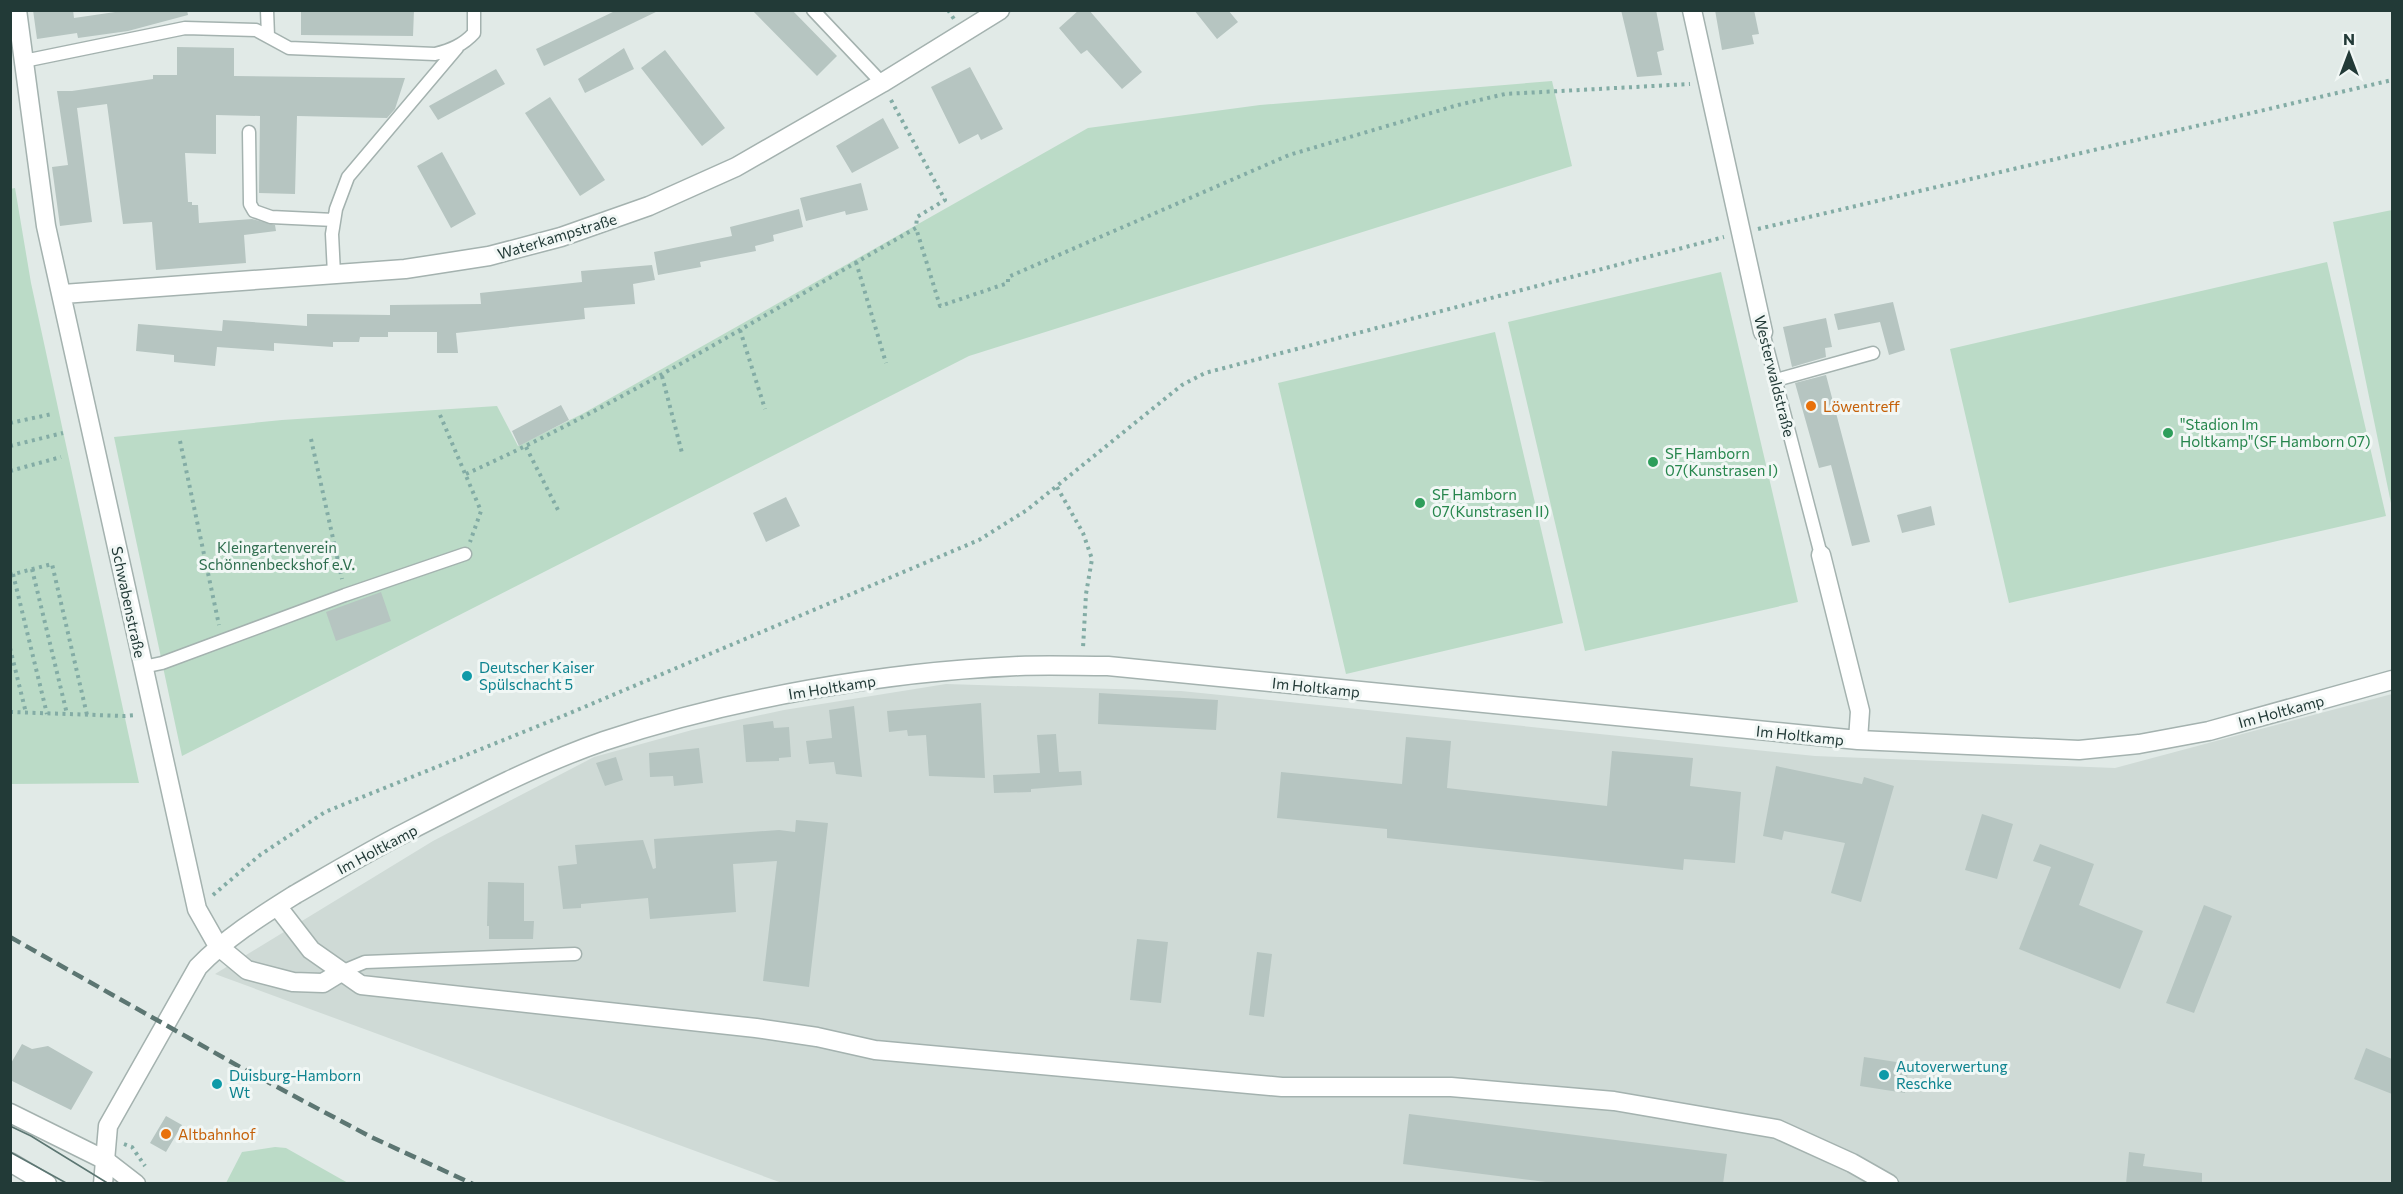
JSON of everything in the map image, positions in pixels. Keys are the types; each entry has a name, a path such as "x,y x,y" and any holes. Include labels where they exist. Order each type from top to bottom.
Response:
{"street":[{"name":"Schwabenstraße","path":"17,10 46,226 63,294 142,667 197,909 218,946"},
{"name":"Waterkampstraße","path":"63,294 405,269 489,256 583,229 649,206 736,167 882,83 1000,10"},
{"name":"Westerwaldstraße","path":"1692,10 1763,332"},
{"name":"Westerwaldstraße","path":"1821,555 1860,711 1858,740"},
{"name":"Im Holtkamp","path":"218,946 277,906 355,859 467,801 602,742 693,714 802,691 892,678 1019,666 1119,668 1858,740 2079,750 2139,744 2209,731 2392,680"},
{"path":"277,906 311,950 361,985 756,1028 817,1037 875,1050 1282,1087 1451,1087 1614,1101 1777,1129 1852,1163 1889,1184"},
{"path":"103,1184 108,1126 198,967 218,946 247,970 293,982 323,983 341,972"},
{"path":"10,1113 105,1160 136,1184"},
{"path":"10,1162 47,1184"}],"lane":[{"path":"267,10 268,36"},
{"path":"333,274 334,220 341,191 348,177 458,47 474,33 474,10"},
{"path":"813,10 882,83"},
{"path":"24,61 185,28 256,30 289,48 435,54 458,47"},
{"path":"249,132 250,204 254,211 271,217 334,220"},
{"name":"Westerwaldstraße","path":"1763,332 1821,555"},
{"path":"1776,380 1873,352"},
{"path":"142,667 162,663 345,595 465,554"},
{"path":"341,972 365,963 575,954"}],"path":[{"path":"197,909 260,855 326,812 563,716 979,540 1027,510 1182,385 1205,373 1740,233 2392,80"},
{"path":"882,83 945,200 917,217 916,228 940,306 1008,283 1008,277 1288,155 1458,105 1505,94 1707,83"},
{"path":"466,474 526,447 662,376 916,228"},
{"path":"856,262 886,363"},
{"path":"740,330 765,410"},
{"path":"662,376 682,453"},
{"path":"10,423 52,414"},
{"path":"440,415 481,511 465,554"},
{"path":"10,446 63,433"},
{"path":"311,439 345,595"},
{"path":"180,441 222,641"},
{"path":"526,447 558,510"},
{"path":"10,471 61,457"},
{"path":"1057,487 1083,533 1092,559 1086,594 1082,666"},
{"path":"47,714 12,574 52,564 87,715"},
{"path":"32,569 67,714"},
{"path":"10,648 26,713"},
{"path":"10,712 125,716 153,713"}],"shaded area":[{"path":"946,684 1181,691 1815,756 2115,768 2392,694 2392,1183 782,1183 215,974 433,841 594,757 692,730 784,710"}],"green space":[{"name":"Kleingartenverein Schönnenbeckshof e.V.","path":"1552,81 1572,166 969,356 182,756 114,437 282,420 497,406 518,446 584,413 1088,128 1260,105"},
{"path":"15,188 31,283 139,783 11,784 10,189"},
{"path":"2392,210 2392,508 2333,222"},
{"name":"\"Stadion Im Holtkamp\"(SF Hamborn 07)","path":"2327,262 2386,516 2009,603 1950,349"},
{"name":"SF Hamborn 07(Kunstrasen I)","path":"1721,272 1798,602 1585,651 1508,322"},
{"name":"SF Hamborn 07(Kunstrasen II)","path":"1495,332 1563,623 1346,674 1278,383"},
{"path":"275,1147 286,1148 348,1183 226,1183 242,1152"}],"building":[{"path":"33,10 73,10 74,18 129,10 187,10 188,15 128,31 78,38 77,33 37,39"},
{"path":"301,10 414,10 413,36 301,35"},
{"path":"617,10 660,10 544,66 536,49"},
{"path":"752,10 792,10 837,56 817,76"},
{"path":"1079,10 1089,10 1142,72 1122,89 1087,50 1081,54 1059,28"},
{"path":"1194,10 1228,10 1238,22 1217,39"},
{"path":"1621,10 1656,10 1664,50 1657,52 1662,75 1637,77"},
{"path":"1715,10 1754,10 1759,34 1752,35 1754,44 1722,50"},
{"path":"177,47 234,48 234,76 405,78 395,109 387,118 297,116 295,194 259,193 260,116 216,115 216,154 185,153 188,202 198,205 199,223 252,219 275,225 276,231 244,235 246,263 156,270 152,222 123,224 107,104 77,108 92,222 60,226 52,167 68,165 57,91 72,91 153,79 153,75 177,75"},
{"path":"624,48 634,69 585,93 578,79"},
{"path":"665,50 725,128 702,146 641,68"},
{"path":"970,67 1003,129 981,140 978,134 959,144 931,87"},
{"path":"496,69 505,84 438,120 429,106"},
{"path":"550,97 605,180 580,196 525,113"},
{"path":"883,118 899,148 852,173 836,146"},
{"path":"442,152 476,214 451,228 417,166"},
{"path":"861,183 868,210 846,215 845,211 806,221 800,198"},
{"path":"799,209 803,227 773,235 774,241 755,246 756,251 700,262 701,267 658,275 654,252 732,236 730,227"},
{"path":"652,265 655,280 633,284 635,304 584,308 585,319 456,333 458,353 437,353 437,332 388,332 388,337 360,337 359,342 333,342 333,347 274,343 274,351 217,347 215,366 174,362 174,355 136,351 138,324 222,331 223,320 307,326 307,314 390,315 390,305 481,304 480,293 582,282 581,271"},
{"path":"1893,302 1905,350 1889,355 1880,322 1838,330 1834,314"},
{"path":"1826,318 1832,347 1825,348 1826,357 1792,367 1783,327"},
{"path":"1826,375 1870,542 1852,546 1831,465 1819,468 1795,383"},
{"path":"561,405 569,420 519,446 512,431"},
{"path":"786,497 800,526 766,542 753,513"},
{"path":"1931,506 1935,525 1902,533 1897,515"},
{"path":"381,592 391,621 336,641 326,612"},
{"path":"1099,693 1218,700 1216,730 1098,724"},
{"path":"981,703 985,778 929,776 926,735 908,736 907,730 889,732 887,711"},
{"path":"854,706 862,777 836,774 834,762 809,764 806,741 832,738 829,710"},
{"path":"773,721 774,728 789,727 791,757 779,758 779,761 746,762 743,725"},
{"path":"1056,734 1059,772 1081,771 1082,785 1031,789 1031,792 994,793 993,775 1040,773 1037,735"},
{"path":"1406,737 1451,741 1447,788 1607,806 1612,751 1693,758 1690,786 1741,792 1735,863 1684,859 1683,870 1387,838 1387,829 1277,818 1281,772 1402,784"},
{"path":"699,748 703,783 674,786 673,776 650,777 649,753"},
{"path":"616,757 623,780 605,786 596,763"},
{"path":"1776,766 1862,784 1864,777 1894,786 1861,902 1831,893 1845,843 1784,831 1782,840 1763,836"},
{"path":"1982,814 2013,824 1997,879 1965,870"},
{"path":"796,820 828,823 809,987 763,981 777,861 733,864 736,912 650,919 648,898 581,904 581,908 563,909 558,866 577,864 575,845 643,840 653,869 656,868 654,839 779,830 795,832"},
{"path":"2040,844 2094,864 2079,905 2143,931 2120,989 2019,949 2051,867 2033,861"},
{"path":"488,882 524,883 524,921 534,921 533,939 489,939"},
{"path":"2204,905 2232,916 2194,1013 2166,1003"},
{"path":"1137,939 1168,942 1161,1003 1130,1000"},
{"path":"1257,952 1272,954 1264,1017 1249,1015"},
{"path":"22,1044 32,1049 48,1046 93,1072 71,1110 10,1080 10,1065"},
{"path":"2366,1048 2392,1059 2392,1094 2354,1079"},
{"name":"Autoverwertung Reschke","path":"1864,1057 1909,1064 1905,1093 1860,1086"},
{"path":"1409,1114 1727,1154 1723,1184 1562,1184 1403,1164"},
{"name":"Altbahnhof","path":"166,1116 182,1125 166,1152 150,1143"},
{"path":"2129,1152 2145,1154 2143,1166 2202,1173 2202,1184 2126,1184"}],"tram line":[{"path":"10,1126 31,1136 109,1184"},
{"path":"10,1152 68,1184"}],"railway":[{"path":"10,937 249,1072 371,1137 473,1184"}],"place":[{"name":"Löwentreff","path":"1811,406"},
{"name":"\"Stadion Im Holtkamp\"(SF Hamborn 07)","path":"2168,433"},
{"name":"SF Hamborn 07(Kunstrasen I)","path":"1653,462"},
{"name":"SF Hamborn 07(Kunstrasen II)","path":"1420,503"},
{"name":"Deutscher Kaiser Spülschacht 5","path":"467,676"},
{"name":"Autoverwertung Reschke","path":"1884,1075"},
{"name":"Duisburg-Hamborn Wt","path":"217,1084"},
{"name":"Altbahnhof","path":"166,1134"}]}
